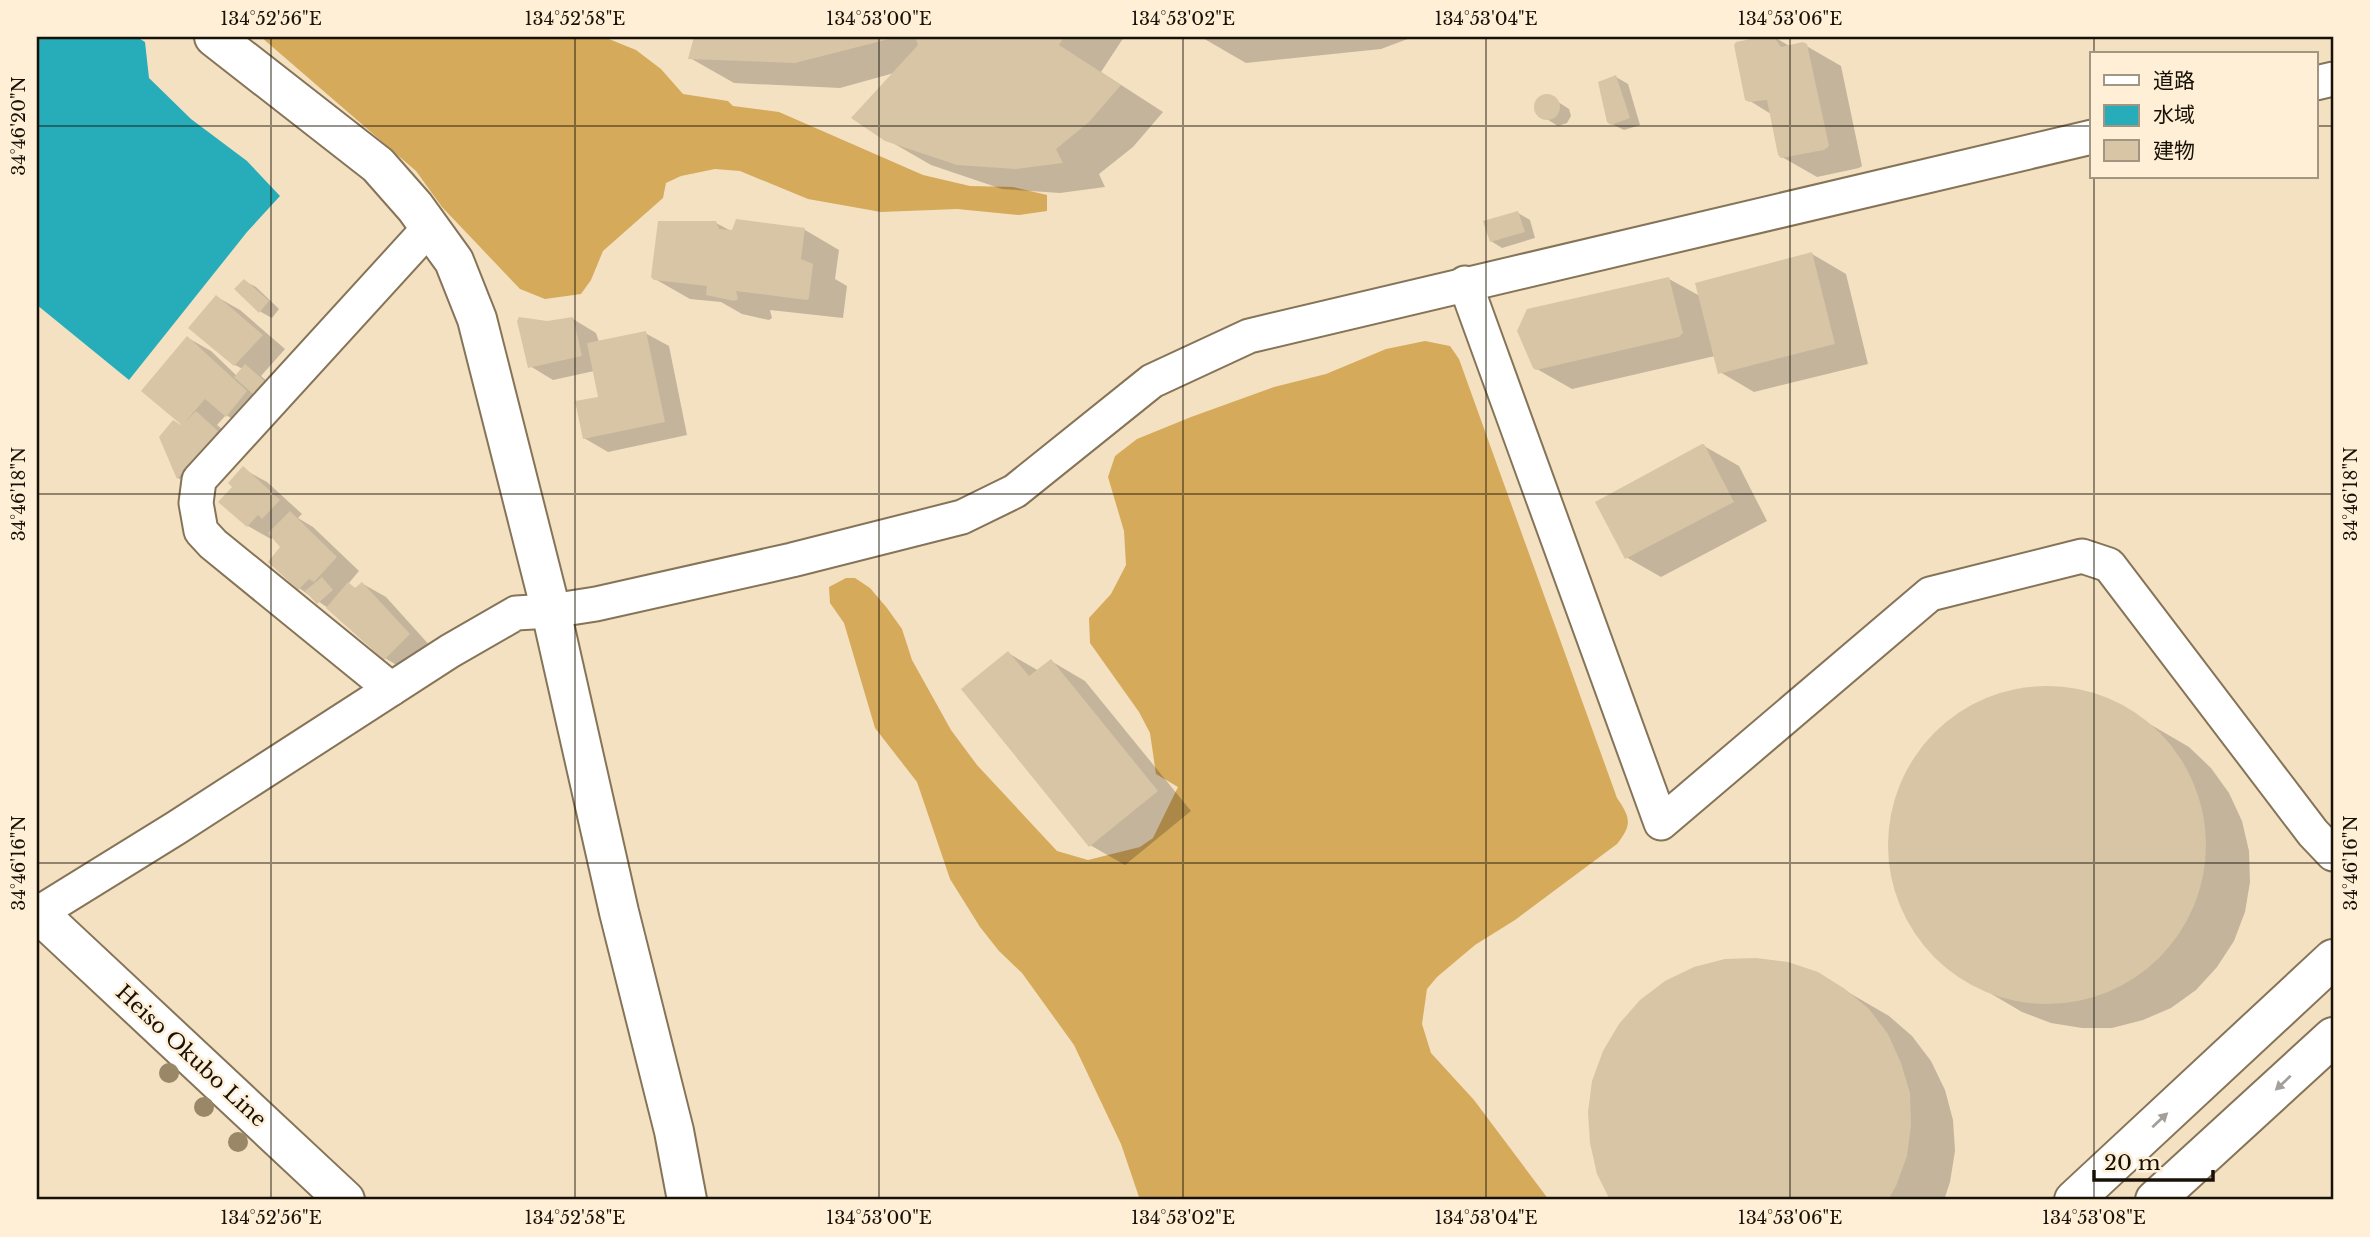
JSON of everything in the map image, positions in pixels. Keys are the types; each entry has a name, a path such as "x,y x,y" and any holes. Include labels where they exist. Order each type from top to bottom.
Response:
{"main road":[{"path":"214,37 378,165 415,206 454,261 477,318 551,611 619,912 674,1131 687,1200"},
{"name":"Heiso Okubo Line","path":"37,913 345,1200"},
{"path":"2074,1200 2333,959"},
{"path":"2155,1200 2333,1037"}],"street":[{"path":"37,913 516,613 596,604 792,560 962,517 1015,491 1152,381 1249,336 2090,137"},
{"path":"391,689 213,544 201,531 196,503 199,480 430,227"},
{"path":"1465,284 1661,823 1930,594 2082,556 2109,565 2326,835"}],"shaded area":[{"path":"261,37 604,37 636,50 661,69 683,94 728,101 733,106 779,112 923,175 970,186 1013,187 1047,195 1047,211 1019,215 957,209 881,212 808,199 740,171 715,169 681,176 666,183 663,198 603,251 591,280 581,294 545,299 520,289 442,207 416,171"},
{"path":"1425,341 1450,346 1459,359 1617,798 1628,821 1617,844 1515,920 1475,945 1427,989 1422,1024 1431,1053 1474,1100 1549,1200 1140,1200 1121,1144 1074,1045 1022,973 999,951 980,927 950,879 917,782 875,728 844,623 830,603 829,587 846,578 855,578 870,588 902,629 912,660 951,730 977,765 1057,851 1088,860 1140,847 1153,838 1178,787 1156,774 1150,733 1139,712 1090,643 1089,618 1111,594 1126,565 1124,531 1108,477 1115,456 1137,439 1191,417 1274,387 1326,374 1386,349"}],"water":[{"path":"37,37 137,37 145,42 149,78 191,119 247,161 280,196 247,232 129,380 37,305"}],"building":[{"path":"694,37 893,38 795,63 688,59"},
{"path":"915,37 1064,37 1059,45 1121,85 1089,122 1056,149 1063,163 1015,169 957,165 885,141 851,118 918,45"},
{"path":"1774,37 1781,47 1803,42 1807,44 1829,146 1824,150 1781,158 1778,155 1767,100 1745,100 1734,45 1736,42"},
{"path":"1616,75 1630,118 1611,125 1607,122 1598,82"},
{"path":"1547,94 1556,98 1560,107 1556,116 1547,120 1538,116 1534,107 1538,98"},
{"path":"1518,211 1525,232 1490,242 1483,221"},
{"path":"736,219 805,228 801,259 813,264 807,300 736,291 738,299 734,301 706,295 707,286 654,280 651,277 658,221 716,221 719,229 732,230"},
{"path":"1812,252 1835,344 1718,374 1695,283"},
{"path":"1669,277 1683,333 1679,337 1536,370 1533,368 1517,331 1527,309"},
{"path":"244,279 269,301 259,313 234,289"},
{"path":"216,295 263,335 234,366 188,328"},
{"path":"519,317 547,321 573,317 582,356 528,368 517,321"},
{"path":"646,331 665,422 583,439 575,401 598,397 587,343"},
{"path":"187,336 247,391 226,417 205,399 185,422 196,411 218,431 177,479 159,437 173,420 184,427 141,391"},
{"path":"245,364 266,382 254,395 234,377"},
{"path":"1702,444 1734,502 1625,559 1595,502"},
{"path":"243,466 280,500 262,519 258,515 247,527 218,502 232,487 228,483"},
{"path":"290,511 337,557 314,582 309,579 298,590 268,562 280,547 268,533"},
{"path":"322,577 333,590 317,604 305,591"},
{"path":"348,582 355,588 362,582 410,634 384,660 326,608"},
{"path":"1008,651 1029,676 1051,659 1158,791 1089,847 961,689"},
{"path":"2047,686 2078,689 2108,698 2148,722 2170,744 2194,784 2203,814 2206,845 2203,876 2194,906 2170,946 2148,968 2108,992 2078,1001 2047,1004 2016,1001 1986,992 1946,968 1924,946 1900,906 1891,876 1888,845 1891,814 1900,784 1924,744 1946,722 1986,698 2016,689"},
{"path":"1756,958 1788,962 1818,972 1869,1009 1888,1034 1910,1093 1911,1125 1907,1156 1888,1200 1610,1200 1597,1174 1590,1143 1588,1112 1592,1081 1603,1051 1619,1024 1640,1000 1665,981 1694,967 1725,959"}]}
